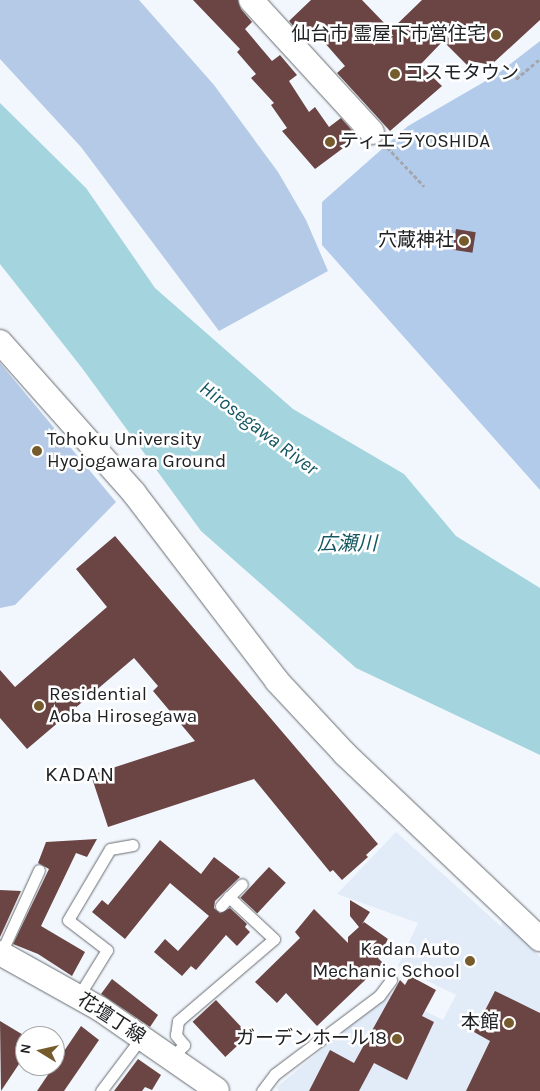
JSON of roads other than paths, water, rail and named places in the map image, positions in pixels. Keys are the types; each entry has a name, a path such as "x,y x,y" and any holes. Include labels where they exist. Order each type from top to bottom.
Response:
{"street":[{"path":"251,0 372,132"},
{"path":"0,342 134,494 277,681 344,754 540,939"},
{"name":"花壇丁線","path":"0,953 78,997 142,1038 218,1091"}],"lane":[{"path":"78,997 107,950 68,920 110,849 133,845"},
{"path":"0,953 39,870"},
{"path":"221,906 242,884"},
{"path":"170,1059 184,1045 176,1035 178,1021 274,939 230,897"},
{"path":"262,1091 275,1074 379,996 391,980"},
{"path":"101,1091 142,1038"}],"water":[{"name":"広瀬川","path":"0,103 86,188 155,288 293,409 404,474 456,536 540,588 540,755 356,668 201,531 82,368 0,264"}],"place":[{"name":"仙台市 霊屋下市営住宅","path":"496,35"},
{"name":"コスモタウン","path":"395,74"},
{"name":"ティエラYOSHIDA","path":"330,142"},
{"name":"穴蔵神社","path":"464,241"},
{"name":"Tohoku University Hyojogawara Ground","path":"37,451"},
{"name":"Residential Aoba Hirosegawa","path":"39,706"},
{"name":"Kadan Auto Mechanic School","path":"470,961"},
{"name":"本館","path":"509,1023"},
{"name":"ガーデンホール18","path":"397,1039"}],"district":[{"name":"KADAN","path":"80,774"}],"water label":[{"name":"Hirosegawa River","path":"259,428"}]}
